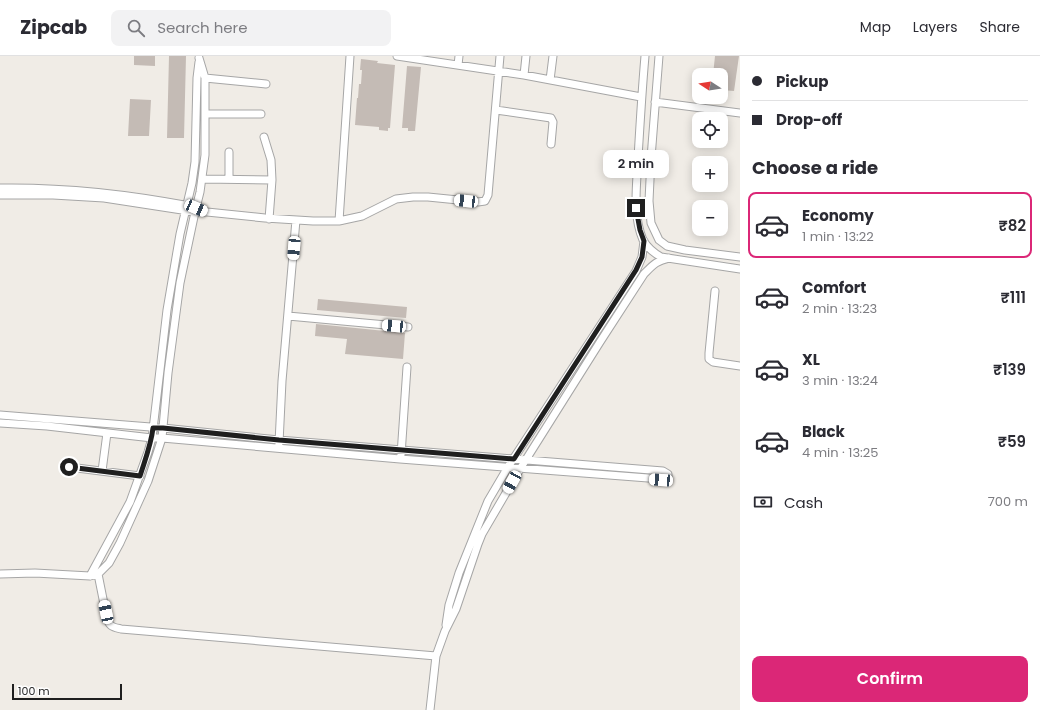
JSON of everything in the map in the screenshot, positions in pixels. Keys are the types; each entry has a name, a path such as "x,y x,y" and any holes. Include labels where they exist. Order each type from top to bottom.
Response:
{"street":[{"path":"339,221 350,56"},
{"path":"397,56 524,75 641,97"},
{"path":"458,65 459,56"},
{"path":"0,188 91,191 141,198 207,212 313,222 339,221 362,216 396,199 428,197 478,202 485,201 488,195 500,56"},
{"path":"524,75 526,56"},
{"path":"550,80 553,56"},
{"path":"645,56 641,97 636,208 640,230 644,241 653,252 661,257 740,269"},
{"path":"659,56 651,158 649,201 651,223 659,240 667,246 685,250 740,257"},
{"path":"0,574 35,573 90,576 98,574 109,563 148,481 162,438 168,373 180,283 203,179 205,155 205,78 199,57"},
{"path":"90,576 130,502 152,438 166,310 195,162 199,57"},
{"path":"205,78 266,84"},
{"path":"655,102 740,113"},
{"path":"496,110 551,118 553,122 551,144"},
{"path":"204,114 261,114"},
{"path":"264,137 271,160 272,180 269,219"},
{"path":"229,152 229,180"},
{"path":"203,179 272,180"},
{"path":"0,194 104,198 186,208"},
{"path":"279,448 282,381 296,220"},
{"path":"445,631 449,605 459,573 488,501 508,467 636,270 642,257 644,241"},
{"path":"430,710 436,656 445,631 456,609 478,544 525,460 644,274 660,260 669,258"},
{"path":"715,291 709,359 713,362 740,366"},
{"path":"288,316 408,327"},
{"path":"400,459 407,367"},
{"path":"0,415 163,428 279,440 663,471 668,474 668,477 667,479 661,480 520,469 152,438 47,426 0,423"},
{"path":"102,471 108,433"},
{"path":"69,467 140,476"},
{"path":"98,574 109,624 122,629 436,656"}],"building":[{"path":"134,56 155,56 155,66 134,65"},
{"path":"169,56 186,56 184,138 167,138"},
{"path":"715,56 739,56 734,91 728,91 728,68 714,68"},
{"path":"361,59 395,65 390,128 388,128 388,131 379,130 379,127 355,125 359,84 361,84"},
{"path":"407,66 421,67 415,131 408,131 408,128 402,128"},
{"path":"130,99 151,100 149,136 128,136"},
{"path":"318,299 407,307 406,318 317,310"},
{"path":"316,324 405,333 403,359 345,354 347,339 315,336"}],"route":[{"path":"69,467 140,476 152,438 153,428 514,459 636,270 642,257 644,241 640,230 636,208"}]}
